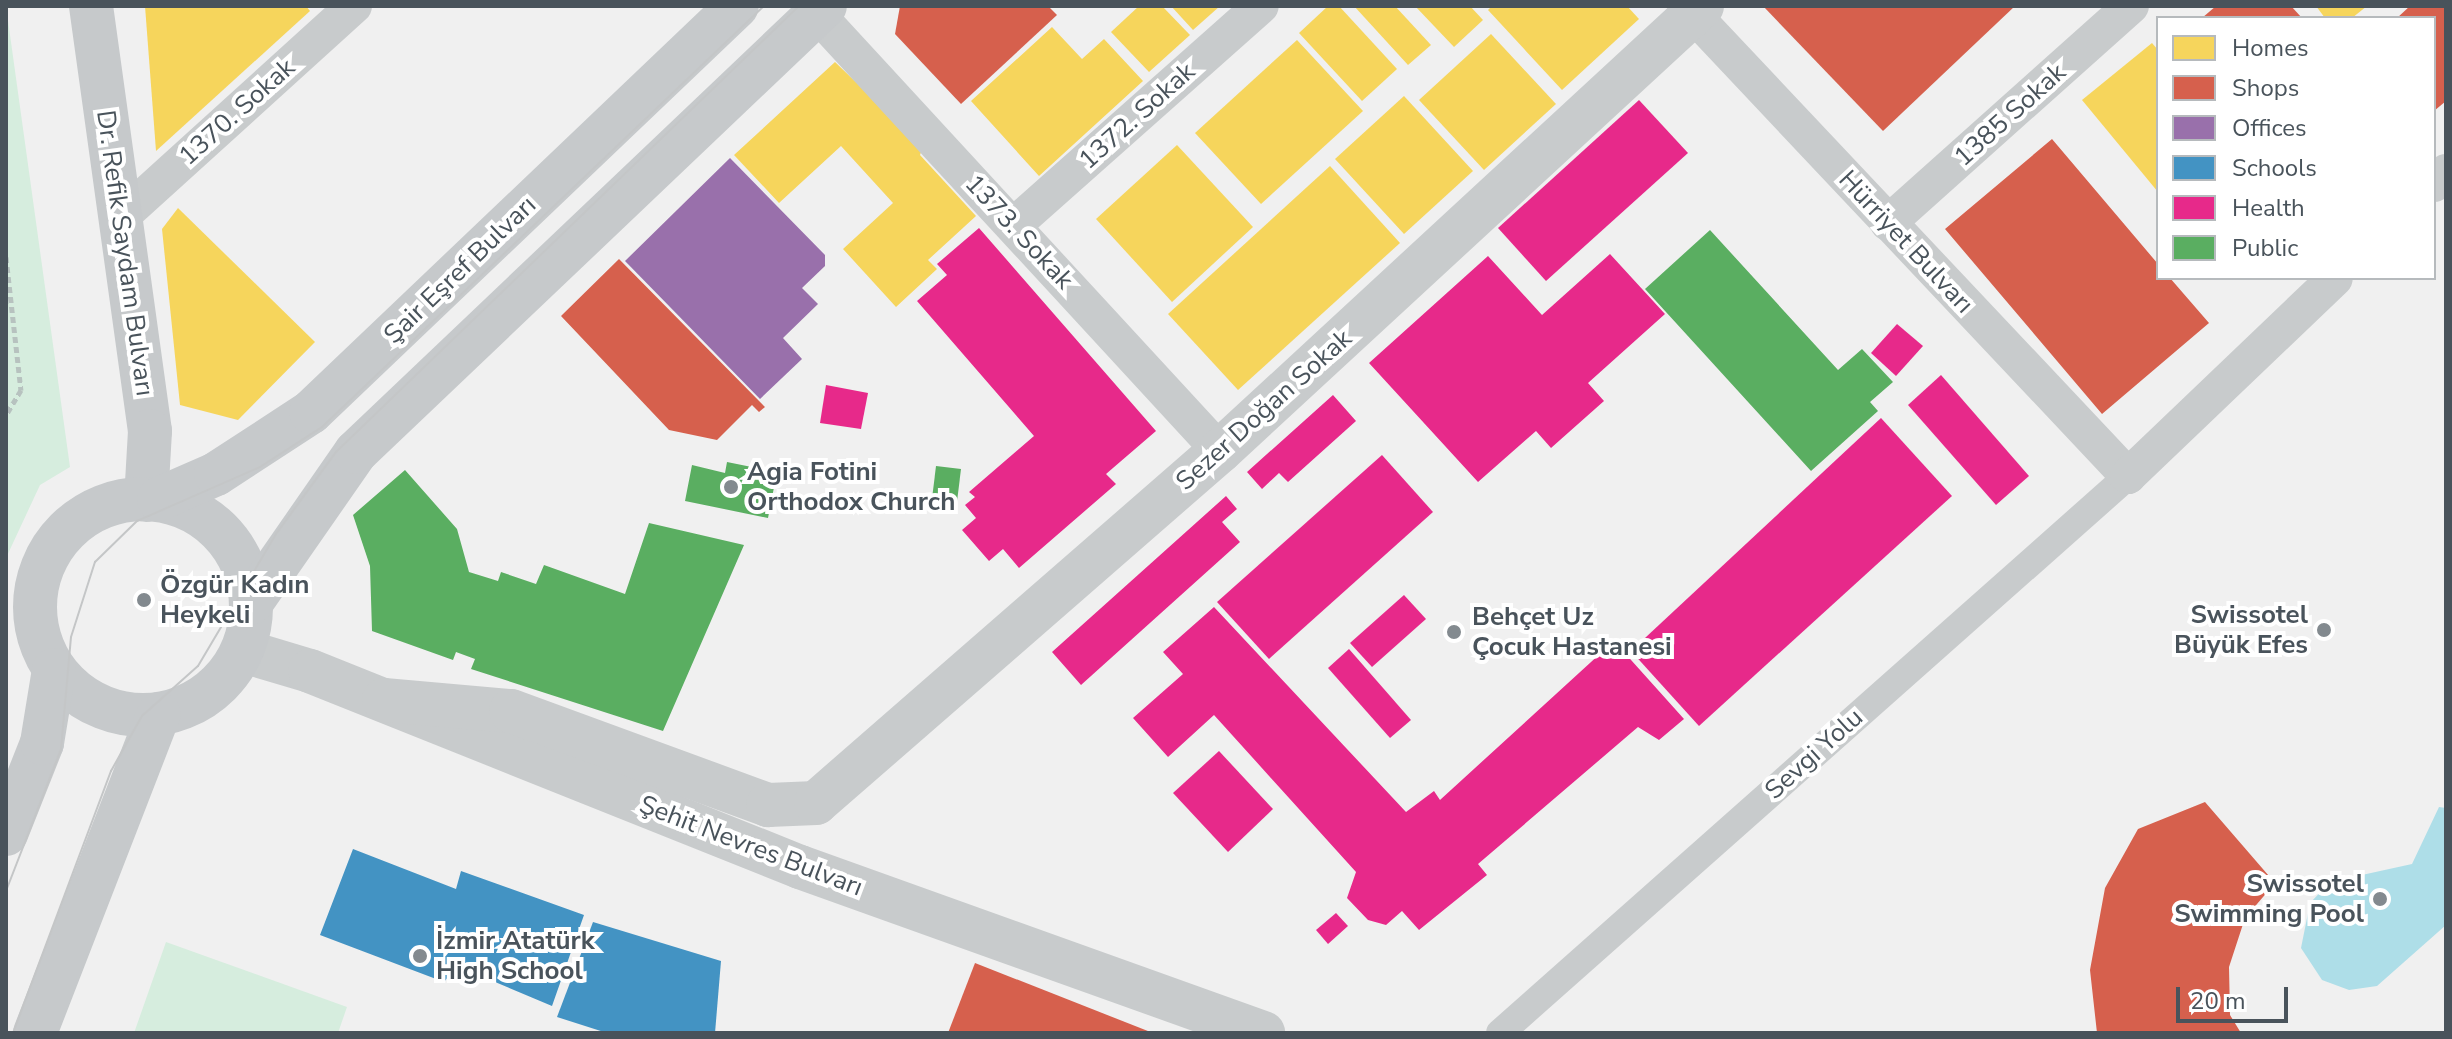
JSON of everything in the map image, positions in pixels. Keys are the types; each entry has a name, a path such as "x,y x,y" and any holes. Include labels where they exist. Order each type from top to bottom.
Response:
{"main road":[{"name":"Dr. Refik Saydam Bulvarı","path":"91,6 150,431 153,500"},
{"name":"Şair Eşref Bulvarı","path":"153,500 216,474 311,412 737,6"},
{"path":"251,603 356,452 821,10"},
{"path":"6,834 42,743 54,670 34,610 49,550 96,508 153,500 215,526 236,550 251,603 243,651 209,693 159,714 91,702 54,670"},
{"path":"35,1033 159,714"}],"street":[{"name":"1370. Sokak","path":"120,218 354,6"},
{"name":"1372. Sokak","path":"1014,225 1261,6"},
{"name":"1385 Sokak","path":"1888,223 2131,6"},
{"name":"Hürriyet Bulvarı","path":"1693,9 1888,223 2128,476"},
{"name":"Sezer Doğan Sokak","path":"384,700 511,711 768,805 816,803 1220,451 1693,9"},
{"name":"1373. Sokak","path":"821,10 1220,451"},
{"path":"2128,476 2333,280"},
{"name":"Sevgi Yolu","path":"1500,1033 2128,476"},
{"name":"Şehit Nevres Bulvarı","path":"243,651 384,700 800,867 1263,1033"}],"path":[{"path":"6,257 21,390 6,415"}],"green space":[{"path":"6,6 70,467 40,485 6,558"},
{"path":"166,942 347,1007 338,1033 134,1033"}],"water":[{"name":"Swissotel Swimming Pool","path":"2439,807 2446,808 2446,925 2377,986 2349,990 2322,980 2301,948 2310,903 2330,882 2412,864"}],"building: Homes":[{"path":"145,6 306,6 310,11 156,151"},
{"path":"1139,6 1162,6 1190,35 1149,72 1111,32"},
{"path":"1171,6 1220,6 1193,30"},
{"path":"1328,6 1339,6 1397,69 1362,101 1299,33"},
{"path":"1354,6 1395,6 1431,45 1408,65"},
{"path":"1415,6 1470,6 1483,20 1454,47"},
{"path":"1492,6 1627,6 1639,19 1562,90 1488,10"},
{"path":"2316,6 2367,6 2354,16 2324,16"},
{"path":"1052,27 1082,59 1104,39 1143,81 1039,176 971,101"},
{"path":"1491,34 1556,104 1484,170 1419,100"},
{"path":"1297,40 1363,111 1261,204 1195,133"},
{"path":"2152,43 2156,48 2156,190 2082,100"},
{"path":"835,62 923,147 920,155 976,216 928,260 937,269 896,307 843,249 893,203 841,146 779,203 734,155"},
{"path":"1404,96 1473,171 1404,234 1335,159"},
{"path":"1177,145 1253,227 1172,302 1096,219"},
{"path":"1330,166 1400,243 1238,390 1168,314"},
{"path":"178,208 315,342 238,420 180,405 162,229"}],"building: Shops":[{"path":"900,6 1048,6 1057,15 961,104 895,34"},
{"path":"1763,6 2015,6 1883,131"},
{"path":"2216,6 2291,6 2300,16 2204,16"},
{"path":"2410,6 2446,6 2446,101 2436,109 2436,16 2399,16"},
{"path":"2052,139 2156,262 2156,280 2172,280 2209,323 2102,414 1945,229"},
{"path":"619,259 765,407 759,412 752,405 717,440 669,430 561,316"},
{"path":"2205,802 2275,883 2245,918 2229,967 2230,1015 2241,1033 2097,1033 2090,970 2105,888 2138,829"},
{"path":"975,963 1153,1033 948,1033"}],"building: Offices":[{"path":"730,158 825,255 825,266 802,288 818,304 783,338 802,359 760,399 625,261"}],"building: Schools":[{"path":"353,849 456,889 461,871 584,915 552,1006 457,966 444,982 320,935"},
{"path":"593,922 721,961 715,1033 607,1033 557,1017"}],"building: Health":[{"path":"1639,100 1688,153 1546,281 1498,228"},
{"path":"979,228 1156,431 1106,474 1116,484 1019,568 1003,549 989,561 962,530 976,518 965,505 975,497 969,492 1034,436 917,301 947,275 937,264"},
{"path":"1610,254 1665,314 1588,383 1604,401 1551,448 1536,431 1478,482 1369,363 1488,256 1542,315"},
{"path":"1897,324 1923,346 1896,376 1871,353"},
{"path":"1941,375 2029,476 1996,505 1908,405"},
{"path":"826,385 868,393 861,429 820,423"},
{"path":"1333,395 1356,421 1288,482 1279,473 1262,489 1247,472"},
{"path":"1881,418 1952,496 1699,726 1631,651"},
{"path":"1382,455 1433,512 1269,659 1217,602"},
{"path":"1226,496 1237,509 1222,522 1240,542 1081,685 1052,652"},
{"path":"1404,595 1426,619 1372,667 1350,643"},
{"path":"1214,607 1406,812 1434,791 1440,800 1614,641 1684,719 1659,740 1638,727 1478,864 1487,875 1419,930 1402,911 1386,925 1368,920 1347,898 1356,872 1214,715 1168,757 1133,718 1183,674 1163,652"},
{"path":"1349,649 1411,720 1390,738 1328,668"},
{"path":"1219,751 1273,809 1228,852 1173,793"},
{"path":"1336,913 1348,926 1328,944 1316,930"}],"building: Public":[{"path":"1710,230 1838,370 1862,349 1893,382 1870,402 1878,411 1811,471 1645,289"},
{"name":"Agia Fotini Orthodox Church","path":"727,462 777,472 768,518 685,501 692,465 725,473"},
{"path":"936,466 961,469 956,510 931,507"},
{"path":"405,470 457,529 469,572 498,581 501,572 536,584 544,565 625,594 649,523 744,545 663,731 471,669 475,659 456,652 453,660 372,631 370,566 353,515"}],"tram line":[{"path":"6,891 61,749 71,637 95,562 137,521 260,467 322,427 764,6"},
{"path":"13,1033 111,771 142,716 198,666 276,534 336,452 799,6"}],"place":[{"name":"Agia Fotini Orthodox Church","path":"731,487"},
{"name":"Özgür Kadın Heykeli","path":"144,600"},
{"name":"Swissotel Büyük Efes","path":"2324,630"},
{"name":"Behçet Uz Çocuk Hastanesi","path":"1454,632"},
{"name":"Swissotel Swimming Pool","path":"2380,899"},
{"name":"İzmir Atatürk High School","path":"420,956"}]}
